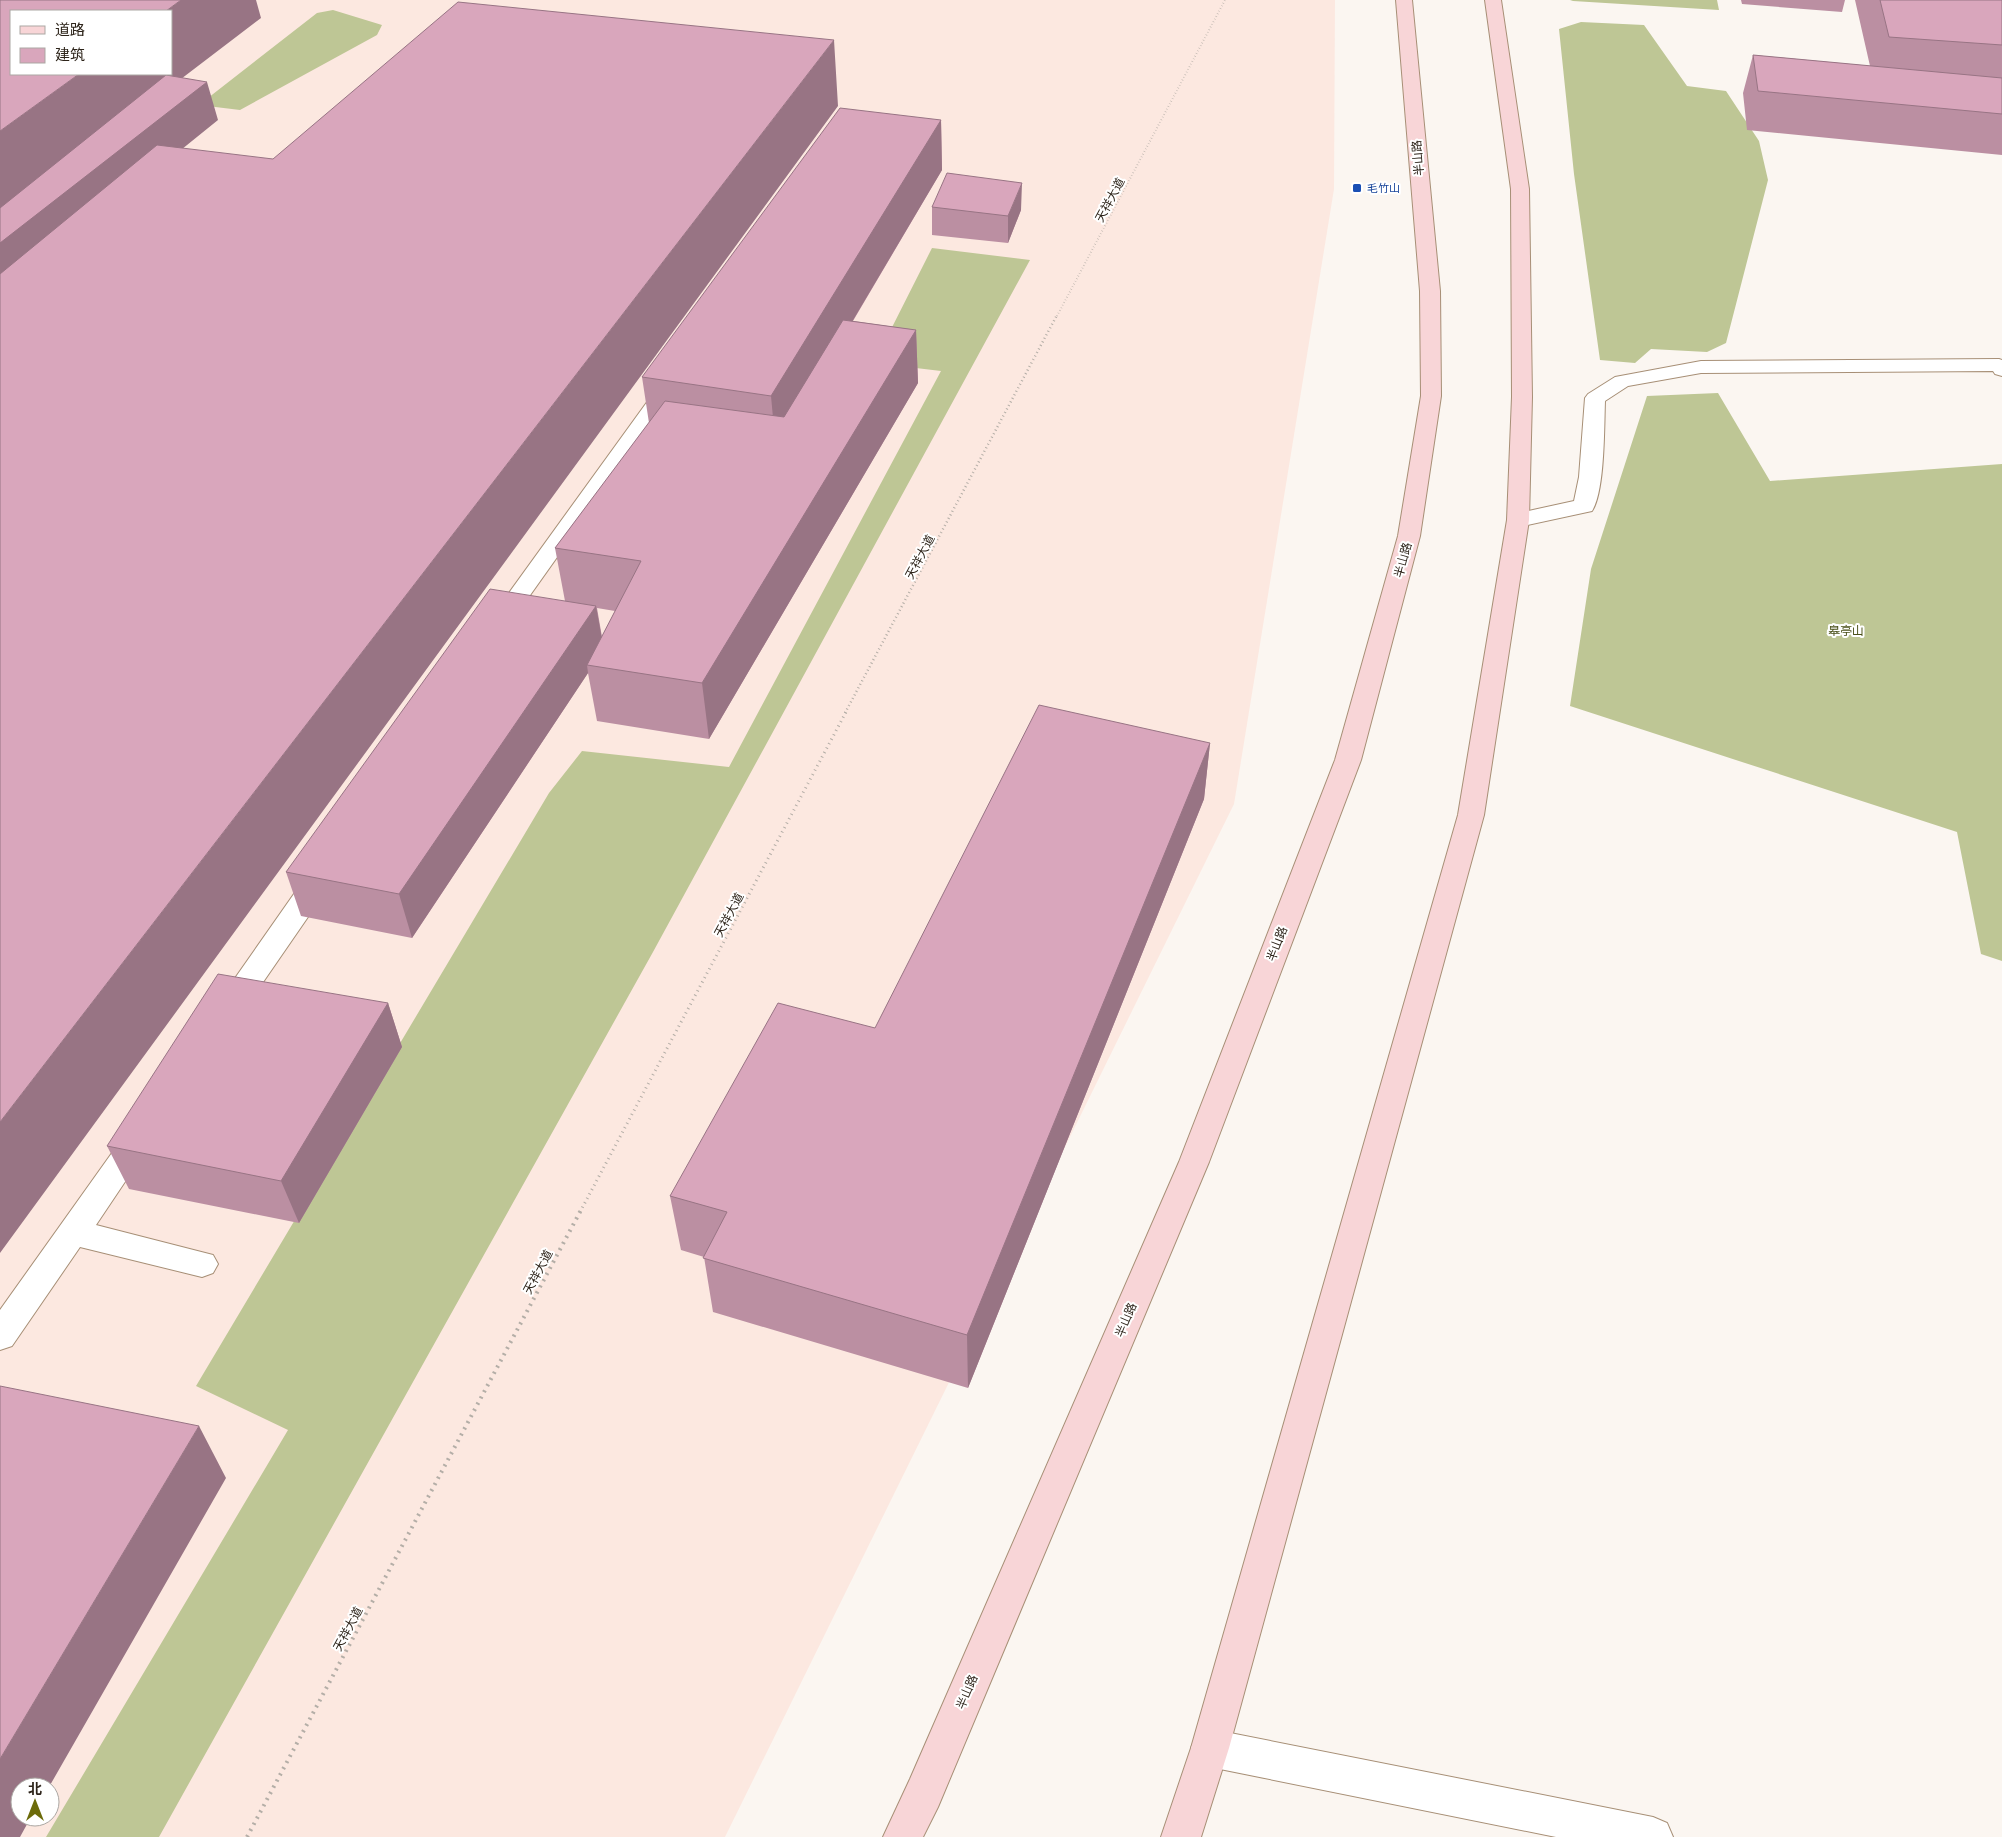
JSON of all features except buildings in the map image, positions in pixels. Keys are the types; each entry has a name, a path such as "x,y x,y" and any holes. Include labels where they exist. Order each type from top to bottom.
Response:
{"main road":[{"name":"半山路","path":"903,1837 928,1784 1194,1162 1348,760 1407,545 1430,396 1430,310 1404,0"},
{"path":"1181,1837 1210,1748 1471,815 1518,520 1522,396 1520,189 1493,0"}],"street":[{"path":"483,646 684,364"},
{"path":"1518,520 1584,506 1590,477 1595,398 1622,381 1701,367 1999,365 2002,370"},
{"path":"215,1029 335,858"},
{"path":"0,1336 152,1118"},
{"path":"73,1232 202,1264"},
{"path":"1210,1748 1653,1837"}],"path":[{"name":"天祥大道","path":"247,1837 1226,0"}],"shaded area":[{"path":"0,0 1335,0 1334,189 1234,804 725,1837 0,1837"}],"green space":[{"path":"1570,0 1717,0 1719,10 1573,1"},
{"path":"333,10 382,25 377,35 240,110 199,105 317,13"},
{"path":"1581,22 1644,25 1687,86 1726,91 1759,141 1768,180 1726,343 1707,352 1651,349 1635,363 1600,360 1574,174 1559,29"},
{"path":"932,248 1030,260 653,952 159,1837 46,1837 52,1827 60,1827 60,1813 288,1430 196,1386 549,793 582,751 729,767 941,371 874,363"},
{"name":"皋亭山","path":"1718,393 1770,481 2002,464 2002,961 1981,954 1957,832 1570,706 1591,569 1647,396"}],"place":[{"name":"毛竹山","path":"1357,188"}]}
